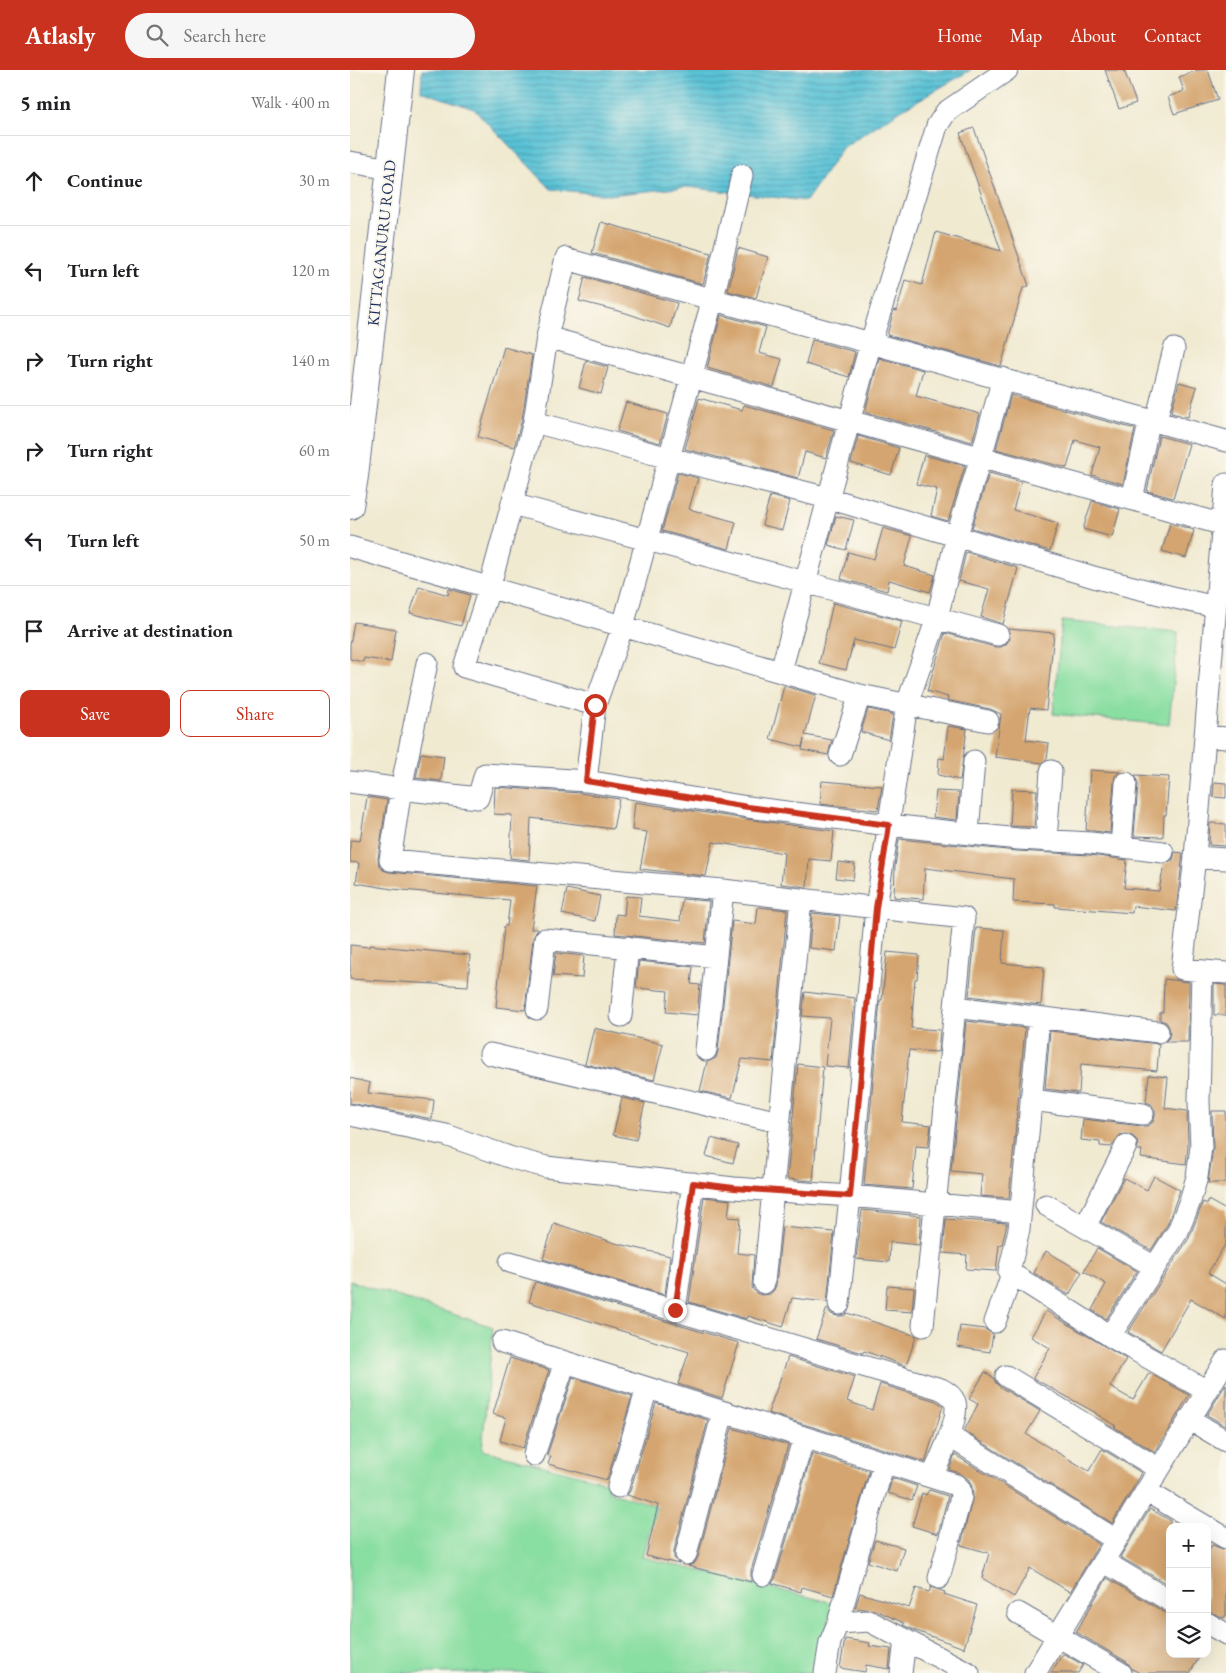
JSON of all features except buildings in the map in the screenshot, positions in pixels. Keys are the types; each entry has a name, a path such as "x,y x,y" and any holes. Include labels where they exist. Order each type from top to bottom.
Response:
{"street":[{"name":"KITTAGANURU ROAD","path":"350,506 401,70"},
{"path":"781,671 871,342 937,126 946,112 1007,70"},
{"path":"350,162 390,169"},
{"path":"586,781 595,705 623,626 647,540 713,298 742,175"},
{"path":"595,705 464,667 489,589 534,422 547,337 566,258 1226,441"},
{"path":"547,337 1132,499 1225,513"},
{"path":"1132,499 1174,349"},
{"path":"839,1304 876,908 907,704 937,618 957,535 982,458 1003,378"},
{"path":"534,422 828,498 1097,578 1176,598 1219,617"},
{"path":"1226,484 1219,617 1204,736 1196,858 1182,970 1226,973"},
{"path":"512,504 805,582 998,636"},
{"path":"350,547 489,589 860,694 988,721"},
{"path":"428,663 401,789 390,860 724,890 964,918 923,1326"},
{"path":"840,755 860,694"},
{"path":"1204,736 1226,738"},
{"path":"968,834 974,760"},
{"path":"1046,841 1051,771"},
{"path":"350,782 478,798 485,774 586,781 748,807 889,825 968,834 1121,846 1163,852"},
{"path":"1121,846 1126,783"},
{"path":"1196,858 1226,860"},
{"path":"706,1050 724,890"},
{"path":"764,1283 801,899"},
{"path":"537,1009 545,939 716,957"},
{"path":"621,1016 628,948"},
{"path":"1110,1336 1178,1231 1197,1177 1200,1147 1199,1102 1202,971"},
{"path":"955,1007 1158,1032"},
{"path":"1039,1018 1019,1229 1009,1272 1110,1336 1207,1391"},
{"path":"490,1054 779,1122"},
{"path":"1031,1100 1143,1114"},
{"path":"350,1115 446,1135 512,1158 546,1167 773,1191 850,1196 1020,1212"},
{"path":"1085,1227 1126,1146"},
{"path":"675,1310 693,1183"},
{"path":"1046,1205 1155,1267"},
{"path":"510,1262 941,1389 951,1395 956,1403 952,1429 932,1478"},
{"path":"995,1322 1012,1274"},
{"path":"502,1342 956,1485 960,1489 961,1497 939,1578"},
{"path":"1035,1673 1226,1360"},
{"path":"534,1455 565,1362"},
{"path":"1006,1376 1159,1469"},
{"path":"618,1487 647,1388"},
{"path":"686,1554 724,1412"},
{"path":"1190,1419 1226,1441"},
{"path":"949,1436 1116,1540"},
{"path":"763,1575 804,1437"},
{"path":"825,1673 830,1642 838,1623 884,1462"},
{"path":"1146,1491 1200,1523"},
{"path":"1211,1529 1226,1538"},
{"path":"1103,1561 1166,1599"},
{"path":"1018,1613 1121,1673"},
{"path":"838,1623 868,1621 969,1673"},
{"path":"1211,1625 1226,1634"},
{"path":"901,1673 904,1640"}],"green space":[{"path":"1062,621 1178,632 1169,725 1053,714"},
{"path":"350,1281 493,1327 482,1450 609,1483 607,1491 657,1506 642,1557 834,1603 813,1673 350,1673"}],"water":[{"path":"422,70 971,70 901,110 843,147 806,201 687,187 608,195 551,189 474,109 421,91"}],"route":[{"path":"595,705 586,781 748,807 889,825 876,908 850,1196 734,1188 693,1183 675,1310"}]}
